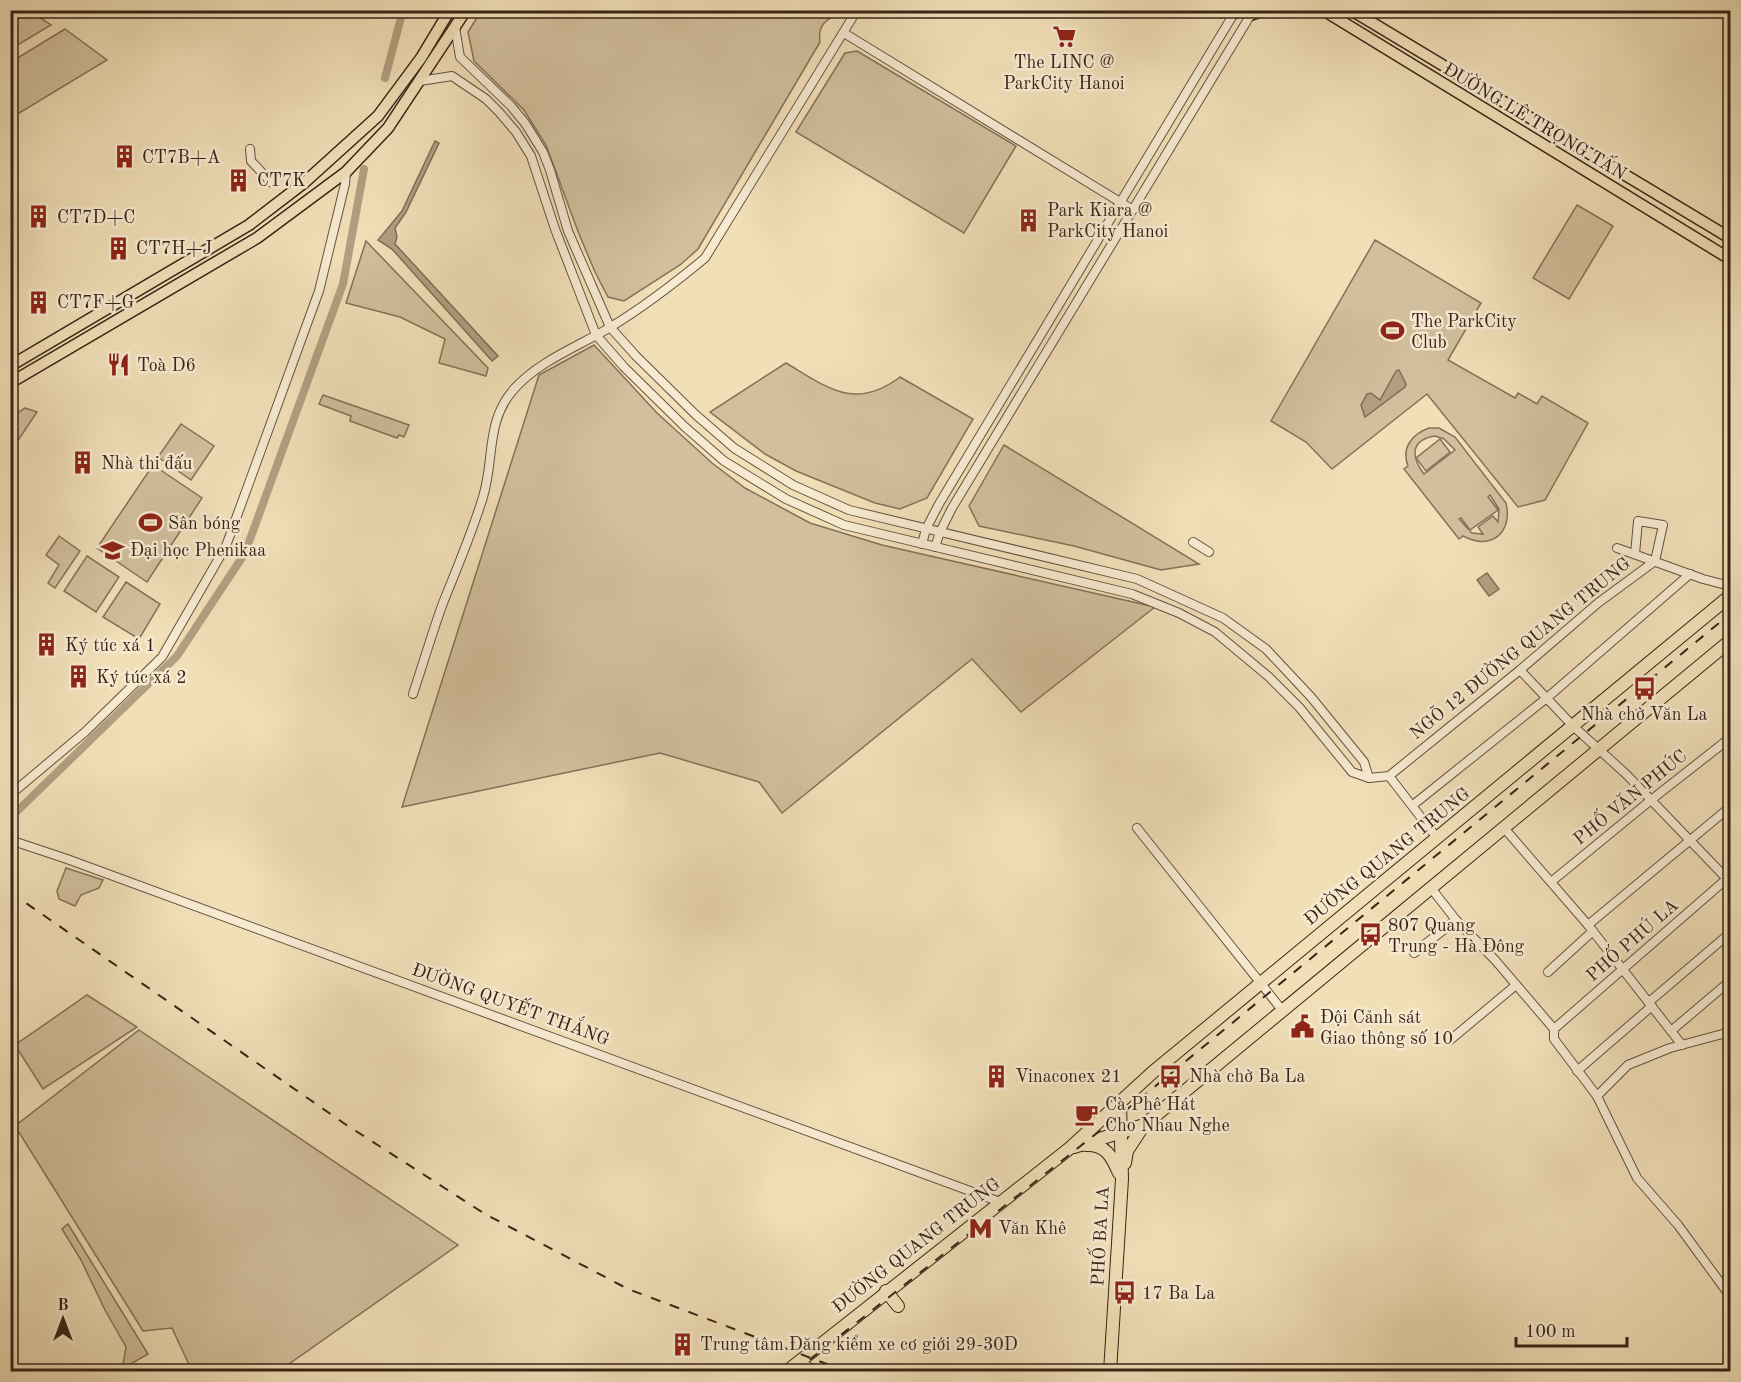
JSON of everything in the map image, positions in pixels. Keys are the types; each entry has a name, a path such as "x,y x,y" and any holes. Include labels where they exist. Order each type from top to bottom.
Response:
{"highway":[{"name":"ĐƯỜNG QUANG TRUNG","path":"786,1371 1070,1148 1153,1072 1731,596"},
{"name":"ĐƯỜNG QUANG TRUNG","path":"1070,1148 1144,1125 1731,641"},
{"name":"PHỐ BA LA","path":"1110,1371 1122,1179 1120,1102"},
{"path":"1122,1179 1127,1151 1144,1125"},
{"path":"1070,1148 1095,1144 1101,1147 1113,1160 1122,1179"},
{"path":"1023,1184 1032,1195"},
{"path":"886,1291 898,1306"}],"main road":[{"path":"10,366 249,225 305,182 378,116 421,58 450,10"},
{"path":"10,383 258,238 346,172 388,128 466,10"},
{"path":"1252,13 1265,10"},
{"name":"ĐƯỜNG LÊ TRỌNG TẤN","path":"1323,10 1731,259"},
{"name":"ĐƯỜNG LÊ TRỌNG TẤN","path":"1351,10 1731,238"},
{"path":"60,337 68,349"}],"street":[{"path":"413,694 442,605 474,525 484,493 494,424 501,408 513,390 529,375 571,348 610,327 683,277 705,258 857,10"},
{"path":"922,544 926,529 990,418 1236,11"},
{"path":"935,547 940,532 1001,425 1252,13"},
{"path":"455,27 460,57 511,106 543,152 568,231 610,327 696,416 734,448 793,485 849,510 1137,579 1224,618 1266,649 1311,696 1364,762 1369,778"},
{"path":"844,33 1133,210"},
{"path":"420,81 452,76 486,99 516,132 531,156 555,229 596,335 624,367 685,427 724,461 786,499 844,525 1132,594 1179,613 1215,632 1261,670 1299,707 1352,772 1369,778 1389,776 1437,838"},
{"path":"250,149 251,161 272,183"},
{"path":"10,795 85,732 162,657 226,546 319,291 346,172"},
{"path":"1617,548 1655,561 1663,525 1638,520 1635,554"},
{"path":"1193,542 1209,552"},
{"name":"NGÕ 12 ĐƯỜNG QUANG TRUNG","path":"1389,776 1520,670 1598,603 1655,561 1731,586"},
{"path":"1413,805 1548,697 1690,574"},
{"path":"1520,670 1573,726 1626,774 1729,879"},
{"name":"PHỐ VĂN PHÚC","path":"1551,882 1730,739"},
{"path":"1548,972 1591,928 1689,840 1731,807"},
{"path":"1137,828 1282,1010"},
{"path":"1504,828 1591,928 1682,1045"},
{"name":"ĐƯỜNG QUYẾT THẮNG","path":"10,840 1000,1202"},
{"name":"PHỐ PHÚ LA","path":"1554,1029 1729,879"},
{"path":"1431,888 1456,920 1554,1029 1554,1039 1597,1096 1637,1178 1678,1225 1731,1296"},
{"path":"1414,953 1456,920"},
{"path":"1577,1071 1731,933"},
{"path":"1671,1031 1731,981"},
{"path":"1449,1041 1516,985"},
{"path":"1597,1096 1628,1065 1682,1045 1731,1032"},
{"path":"798,1362 820,1371"}],"shaded area":[{"path":"11,10 30,11 51,25 11,49"},
{"path":"481,11 843,11 828,19 822,26 820,42 698,249 680,265 624,301 608,297 595,272 546,145 524,110 474,61 468,32"},
{"path":"65,29 107,60 11,118 11,62"},
{"path":"857,51 1016,146 964,233 796,132 845,53"},
{"path":"435,141 439,143 406,212 395,228 397,237 395,244 498,356 492,361 392,249 378,240 402,211"},
{"path":"1577,205 1613,226 1569,299 1533,278"},
{"name":"The ParkCity Club","path":"1375,240 1481,303 1448,360 1515,398 1518,393 1537,404 1542,396 1588,423 1545,500 1518,507 1427,394 1332,469 1306,442 1271,421"},
{"path":"366,241 488,368 486,376 439,363 445,339 400,317 346,303"},
{"path":"594,345 657,413 712,463 745,488 810,523 882,545 1155,607 1021,712 972,659 782,813 759,782 660,753 402,807 539,375"},
{"path":"786,363 815,381 842,392 855,394 869,393 900,377 973,419 927,498 900,509 875,503 796,471 765,454 710,412"},
{"path":"1399,370 1406,384 1405,387 1365,417 1361,405 1367,394 1371,393 1380,400 1396,371"},
{"path":"323,395 409,425 404,437 399,435 397,438 350,421 351,416 319,404"},
{"path":"25,408 37,412 11,451 11,434 16,427 11,423 11,417"},
{"path":"181,424 214,446 191,480 158,457"},
{"path":"1429,428 1439,428 1455,437 1506,503 1506,523 1498,536 1483,541 1463,536 1459,539 1404,469 1408,466 1407,448 1413,438","holes":["1435,436 1444,439 1455,450 1424,474 1415,456 1415,450 1421,441","1490,495 1499,509 1498,522 1493,516 1478,527 1483,534 1472,533 1459,519 1461,518 1470,530 1498,510 1488,497"]},
{"path":"1440,439 1450,452 1426,471 1416,458"},
{"path":"1004,445 1199,564 1161,570 1074,546 979,526 969,506"},
{"name":"Sân bóng","path":"153,465 202,498 147,582 97,548"},
{"path":"59,536 80,551 55,588 48,583 59,565 46,555"},
{"path":"87,556 119,577 96,612 64,591"},
{"path":"1487,573 1499,589 1489,596 1477,580"},
{"path":"126,582 160,604 139,639 103,617"},
{"path":"66,868 103,880 99,888 81,895 75,906 59,899 57,891"},
{"path":"87,995 137,1027 43,1089 15,1045"},
{"path":"139,1030 458,1245 279,1371 192,1371 172,1328 143,1331 15,1126"},
{"path":"68,1224 148,1354 124,1368 126,1347 81,1260 62,1229"}],"waterway":[{"path":"385,78 403,10"},
{"path":"10,818 177,656 245,553 343,284 364,169"}],"railway":[{"path":"794,1372 1130,1107 1730,614"},
{"path":"10,892 345,1124 485,1214 628,1289 848,1372"}],"place":[{"name":"The LINC @ ParkCity Hanoi","path":"1064,36"},
{"name":"CT7B+A","path":"124,157"},
{"name":"CT7K","path":"239,180"},
{"name":"CT7D+C","path":"39,217"},
{"name":"Park Kiara @ ParkCity Hanoi","path":"1029,220"},
{"name":"CT7H+J","path":"118,248"},
{"name":"CT7F+G","path":"39,302"},
{"name":"The ParkCity Club","path":"1393,331"},
{"name":"Toà D6","path":"119,365"},
{"name":"Nhà thi đấu","path":"83,463"},
{"name":"Sân bóng","path":"150,523"},
{"name":"Đại học Phenikaa","path":"112,550"},
{"name":"Ký túc xá 1","path":"47,645"},
{"name":"Ký túc xá 2","path":"78,677"},
{"name":"Nhà chờ Văn La","path":"1644,688"},
{"name":"807 Quang Trung - Hà Đông","path":"1370,935"},
{"name":"Đội Cảnh sát Giao thông số 10","path":"1302,1027"},
{"name":"Vinaconex 21","path":"997,1076"},
{"name":"Nhà chờ Ba La","path":"1171,1076"},
{"name":"Cà Phê Hát Cho Nhau Nghe","path":"1087,1114"},
{"name":"Văn Khê","path":"980,1228"},
{"name":"17 Ba La","path":"1124,1293"},
{"name":"Trung tâm Đăng kiểm xe cơ giới 29-30D","path":"682,1344"}]}
